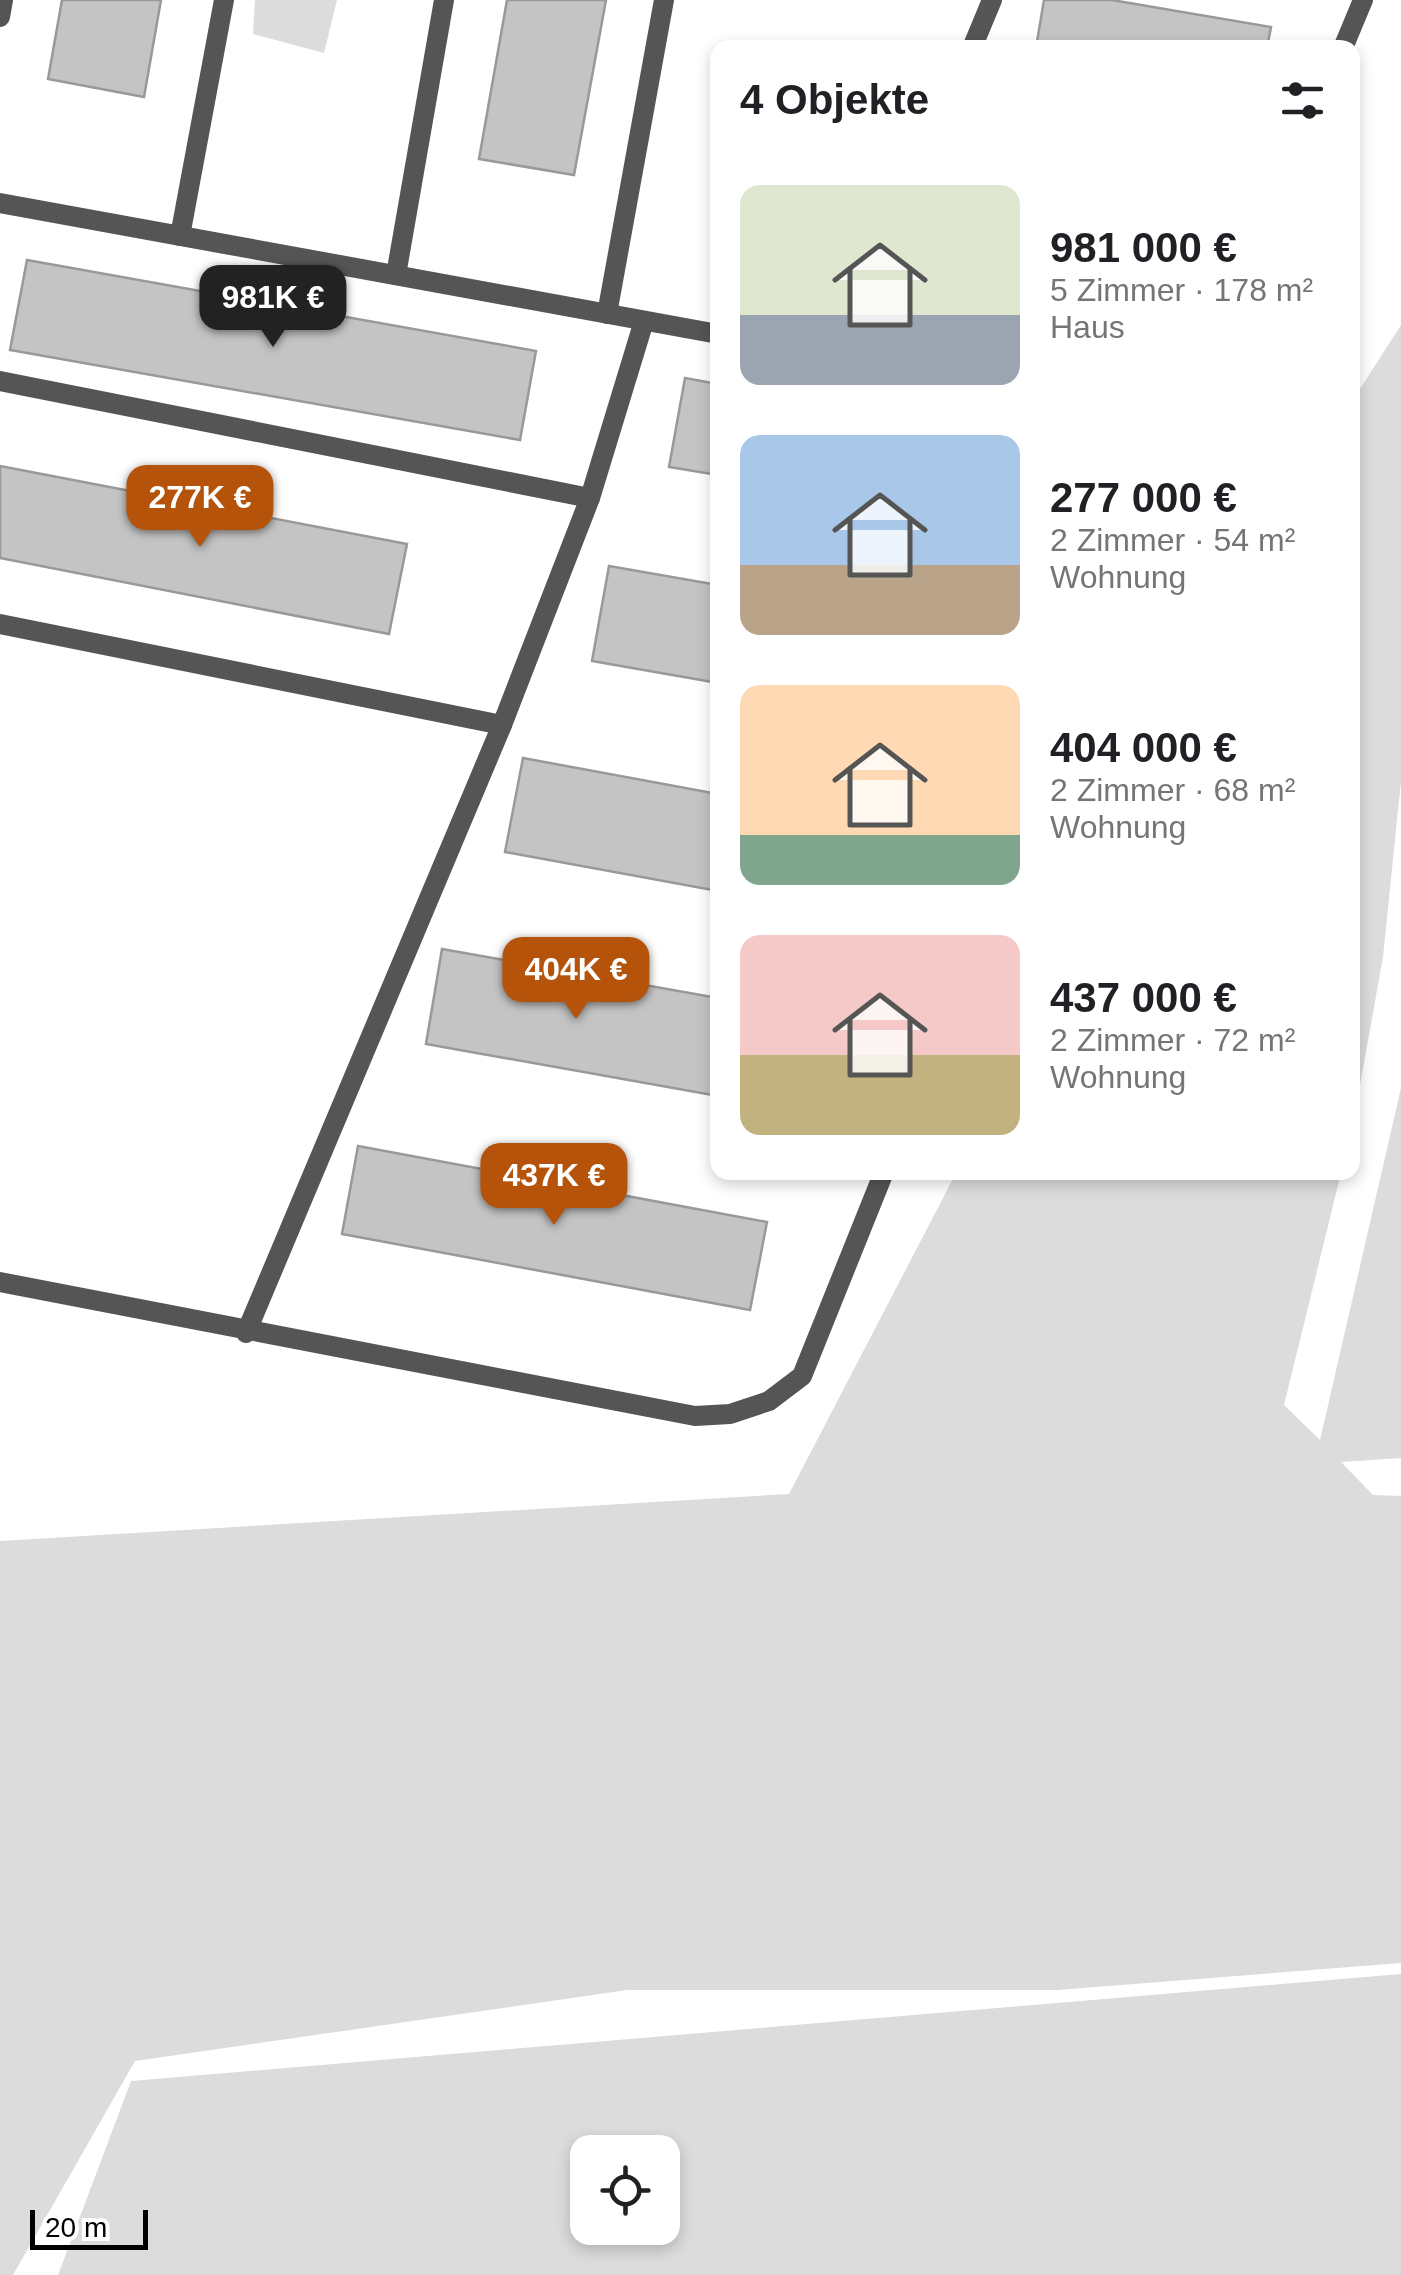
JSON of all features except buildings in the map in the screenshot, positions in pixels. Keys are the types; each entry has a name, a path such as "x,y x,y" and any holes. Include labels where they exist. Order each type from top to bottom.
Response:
{"lane":[{"path":"0,18 3,0"},
{"path":"180,236 224,0"},
{"path":"396,275 444,0"},
{"path":"607,314 664,0"},
{"path":"975,40 992,0"},
{"path":"1347,40 1363,0"},
{"path":"0,203 710,333"},
{"path":"246,1333 502,724 590,498 644,321"},
{"path":"0,382 590,498"},
{"path":"0,624 502,724"},
{"path":"0,1282 246,1333 695,1416 730,1414 770,1401 802,1376 881,1180"}],"shaded area":[{"path":"255,0 337,0 324,53 253,34"},
{"path":"1401,325 1401,781 1383,957 1360,1085 1360,389"},
{"path":"1401,1088 1401,1458 1341,1462 1373,1495 1401,1496 1401,1963 1057,1990 627,1990 135,2061 13,2275 0,2275 0,1541 789,1494 952,1180 1339,1180 1284,1405 1320,1440"},
{"path":"1401,1974 1401,2275 58,2275 131,2081"}]}
